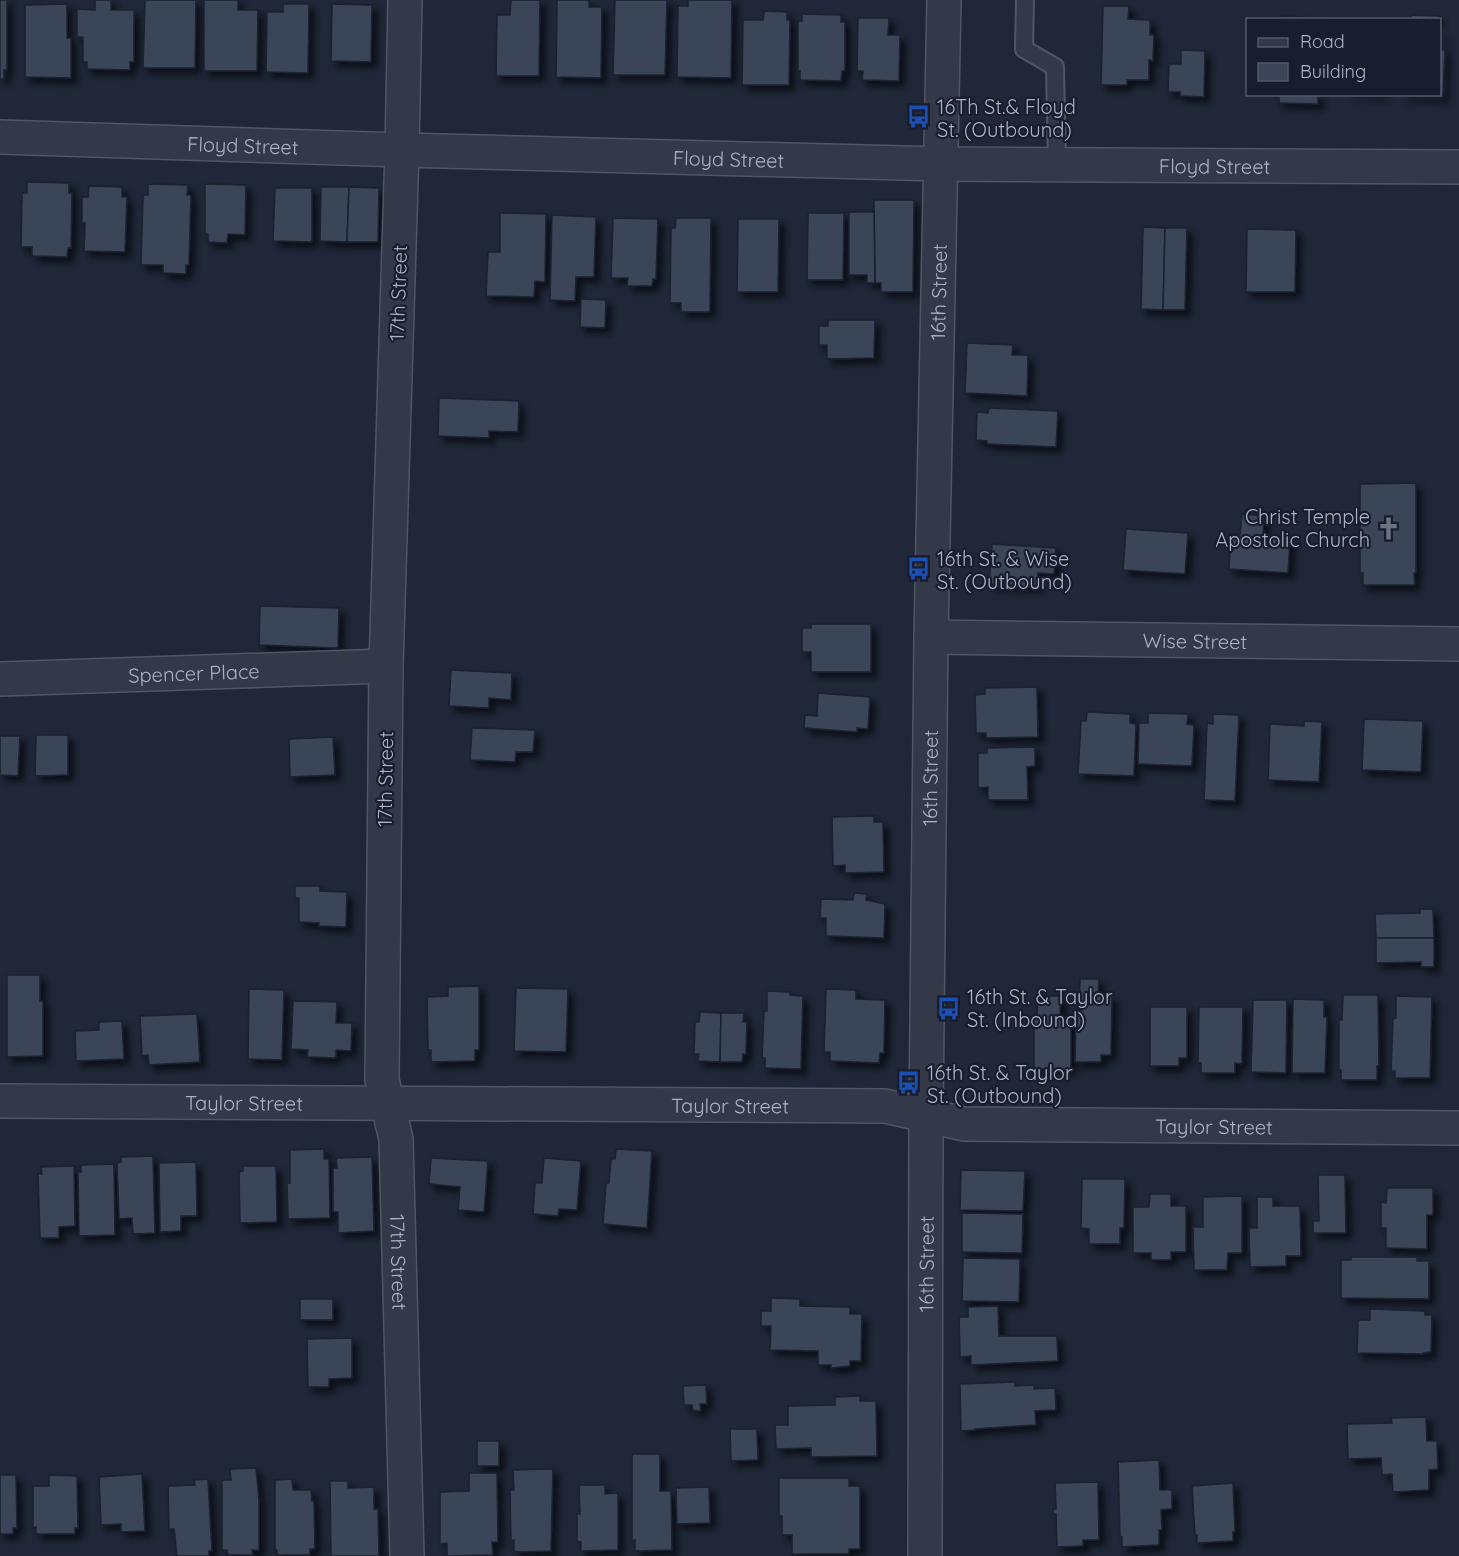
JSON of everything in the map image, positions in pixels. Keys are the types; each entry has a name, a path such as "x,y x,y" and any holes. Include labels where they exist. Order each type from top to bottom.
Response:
{"street":[{"name":"17th Street","path":"405,0 386,666 382,1080 396,1139 407,1556"},
{"name":"16th Street","path":"925,1556 926,1116 931,637 944,0"},
{"name":"Floyd Street","path":"0,137 941,164 1459,167"},
{"name":"Wise Street","path":"931,637 1459,644"},
{"name":"Spencer Place","path":"0,679 386,666"},
{"name":"Taylor Street","path":"0,1101 885,1106 964,1124 1459,1128"}],"lane":[{"path":"1025,0 1024,49 1055,67 1057,164"}],"building":[{"path":"0,0 7,0 7,70 4,70 4,79 0,79"},
{"path":"95,0 111,0 111,10 134,10 134,62 130,62 130,70 87,69 87,62 83,62 83,37 77,37 77,9 95,10"},
{"path":"145,0 196,0 195,68 143,68"},
{"path":"204,0 238,0 238,10 258,10 257,71 204,71"},
{"path":"511,0 540,0 539,76 496,76 497,15 510,15"},
{"path":"557,0 589,0 589,7 602,7 601,78 556,77"},
{"path":"615,0 667,0 665,75 613,75"},
{"path":"688,0 732,0 731,78 677,77 678,6 688,6"},
{"path":"67,4 67,38 71,38 71,78 25,77 25,5"},
{"path":"283,4 309,4 308,73 266,72 267,12 283,12"},
{"path":"332,4 372,5 371,62 331,61"},
{"path":"1103,6 1129,6 1128,19 1150,20 1150,35 1154,35 1153,61 1149,60 1149,80 1127,80 1127,85 1101,85"},
{"path":"764,11 787,12 787,20 790,20 789,85 742,85 743,20 763,20"},
{"path":"802,14 841,15 841,22 845,22 845,71 842,71 841,81 800,80 798,21 802,21"},
{"path":"1411,15 1439,16 1439,18 1411,18"},
{"path":"1282,16 1317,17 1317,18 1282,18"},
{"path":"858,18 889,18 888,35 900,35 899,81 862,80 863,71 857,71"},
{"path":"1181,50 1205,51 1204,97 1180,96 1180,92 1168,92 1169,64 1181,64"},
{"path":"1441,50 1445,50 1443,97 1401,96 1441,96"},
{"path":"1318,96 1318,104 1279,103 1279,97 1276,97"},
{"path":"27,182 69,183 69,193 72,193 71,248 68,248 67,257 32,256 32,247 21,247 22,193 27,193"},
{"path":"148,184 188,185 187,195 191,195 189,265 186,265 186,274 163,273 163,265 141,265 143,195 148,195"},
{"path":"205,184 246,185 245,235 228,234 227,243 208,242 208,234 205,234"},
{"path":"89,186 122,187 122,197 127,197 125,252 84,251 85,223 82,223 82,197 88,197"},
{"path":"321,187 349,187 347,242 320,241"},
{"path":"349,187 379,188 378,242 347,242"},
{"path":"275,188 312,188 312,242 273,241"},
{"path":"874,200 914,200 913,292 881,292 881,283 875,283"},
{"path":"849,212 874,212 875,283 867,283 867,275 849,275"},
{"path":"500,213 546,214 545,282 535,281 534,297 486,296 488,252 500,252"},
{"path":"808,213 844,213 843,280 807,280"},
{"path":"552,215 596,217 594,277 576,277 575,301 550,300"},
{"path":"613,218 658,219 656,279 653,279 652,286 627,286 628,278 611,278"},
{"path":"676,218 711,218 710,312 681,312 681,303 670,303 671,228 675,228"},
{"path":"738,219 779,219 778,292 737,292"},
{"path":"1143,227 1165,228 1163,310 1141,309"},
{"path":"1165,228 1187,228 1185,310 1163,310"},
{"path":"1247,229 1296,230 1295,292 1246,292"},
{"path":"581,299 606,300 605,328 580,327"},
{"path":"828,320 875,320 874,358 827,359 827,345 819,345 819,326 828,326"},
{"path":"967,343 1013,345 1012,355 1028,355 1027,396 965,393"},
{"path":"439,398 519,401 518,432 489,431 489,438 438,436"},
{"path":"989,408 1058,411 1056,447 987,444 987,441 976,440 977,412 988,413"},
{"name":"Christ Temple Apostolic Church","path":"1416,483 1415,585 1363,585 1363,573 1360,573 1360,484"},
{"path":"1242,514 1264,516 1263,536 1290,538 1288,573 1229,569 1231,534 1240,535"},
{"path":"1126,529 1188,533 1185,574 1123,570"},
{"path":"992,544 1056,548 1054,574 1038,573 1037,587 989,584"},
{"path":"260,606 339,608 338,648 259,645"},
{"path":"811,624 871,624 871,672 811,672 811,652 802,652 802,628 811,628"},
{"path":"451,670 512,673 511,700 489,698 489,708 449,706"},
{"path":"1037,687 1038,737 986,738 986,733 976,733 975,695 985,694 985,688"},
{"path":"818,693 870,697 868,729 857,728 857,732 804,728 805,715 817,716"},
{"path":"1087,712 1130,714 1130,723 1136,724 1134,776 1078,774 1081,721 1086,721"},
{"path":"1148,713 1188,714 1187,724 1194,725 1192,766 1138,764 1139,723 1148,723"},
{"path":"1213,714 1239,715 1235,801 1204,800 1207,723 1213,724"},
{"path":"1364,719 1423,721 1421,772 1362,770"},
{"path":"1304,721 1322,722 1319,782 1268,780 1270,724 1304,726"},
{"path":"472,728 535,730 533,752 516,752 515,762 470,760"},
{"path":"36,735 68,735 68,775 35,776"},
{"path":"0,736 20,736 18,776 0,775"},
{"path":"333,737 335,775 290,777 289,739"},
{"path":"1035,747 1035,766 1027,767 1028,800 988,800 988,787 978,788 978,753 987,753 987,748"},
{"path":"874,816 874,822 883,822 884,872 845,873 845,865 833,866 832,817"},
{"path":"295,886 320,886 320,891 347,892 346,927 319,926 319,923 299,922 299,898 295,898"},
{"path":"854,893 867,894 866,900 885,904 884,938 826,936 826,918 820,918 821,899 853,900"},
{"path":"1420,909 1433,909 1434,938 1376,938 1375,914 1420,913"},
{"path":"1376,938 1434,938 1434,967 1421,967 1421,962 1376,963"},
{"path":"7,975 40,975 40,1001 43,1001 43,1056 7,1057"},
{"path":"1080,979 1099,979 1098,996 1112,996 1111,1055 1101,1055 1101,1062 1075,1062 1076,1015 1079,1016"},
{"path":"479,986 479,1050 475,1050 475,1061 431,1062 431,1050 428,1050 427,997 448,996 448,987"},
{"path":"516,988 568,989 566,1052 514,1051"},
{"path":"249,989 284,990 282,1060 248,1059"},
{"path":"826,989 856,990 856,999 885,1000 884,1053 880,1053 879,1063 830,1061 830,1052 824,1052"},
{"path":"767,991 790,992 790,995 803,996 801,1069 765,1068 765,1058 762,1058"},
{"path":"1343,995 1378,995 1379,1066 1377,1066 1377,1080 1341,1080 1339,1019 1342,1020"},
{"path":"1038,996 1061,996 1060,1017 1071,1018 1071,1069 1034,1069 1034,1014 1037,1014"},
{"path":"1396,996 1432,997 1430,1078 1395,1078 1395,1071 1391,1071"},
{"path":"1293,999 1324,1000 1324,1017 1327,1017 1325,1073 1292,1073"},
{"path":"1253,1000 1287,1000 1286,1073 1251,1072"},
{"path":"293,1001 337,1002 336,1023 352,1023 351,1051 336,1050 336,1058 307,1057 308,1050 291,1049"},
{"path":"1150,1007 1187,1007 1187,1058 1179,1058 1179,1066 1150,1066"},
{"path":"1199,1007 1243,1007 1242,1064 1235,1063 1235,1073 1201,1073 1201,1063 1198,1063"},
{"path":"700,1012 721,1013 720,1062 698,1061 699,1054 694,1054 695,1022 699,1022"},
{"path":"721,1013 744,1013 743,1022 747,1022 746,1054 743,1054 742,1062 720,1062"},
{"path":"197,1014 200,1062 149,1065 148,1055 142,1056 140,1016"},
{"path":"122,1021 124,1059 76,1061 75,1031 99,1030 99,1022"},
{"path":"324,1149 324,1159 329,1159 330,1218 288,1219 287,1183 290,1183 290,1150"},
{"path":"616,1149 652,1151 647,1228 603,1224 606,1183 609,1183 611,1159 615,1159"},
{"path":"153,1156 155,1233 133,1234 132,1218 119,1219 117,1163 121,1162 121,1157"},
{"path":"372,1157 374,1231 338,1233 338,1212 333,1212 333,1168 337,1168 336,1158"},
{"path":"431,1158 488,1161 484,1212 458,1210 460,1187 429,1184"},
{"path":"544,1158 581,1161 577,1210 559,1209 558,1216 533,1214 535,1183 542,1183"},
{"path":"196,1162 197,1216 181,1216 181,1231 160,1232 159,1163"},
{"path":"114,1164 115,1235 79,1236 78,1172 81,1172 81,1165"},
{"path":"74,1166 75,1226 59,1227 59,1238 40,1238 38,1174 42,1174 41,1167"},
{"path":"243,1166 276,1166 277,1222 240,1223 239,1172 243,1171"},
{"path":"961,1170 1025,1171 1023,1211 960,1210"},
{"path":"1318,1175 1345,1175 1346,1233 1313,1233 1313,1221 1319,1221"},
{"path":"1082,1179 1125,1179 1124,1228 1120,1228 1120,1244 1089,1244 1089,1229 1081,1228"},
{"path":"1387,1188 1433,1188 1433,1215 1427,1215 1427,1249 1386,1248 1386,1228 1381,1228 1381,1202 1386,1203"},
{"path":"1150,1194 1171,1194 1171,1206 1186,1206 1186,1252 1171,1252 1171,1260 1151,1260 1151,1253 1133,1253 1133,1207 1149,1207"},
{"path":"1242,1196 1242,1253 1228,1253 1227,1270 1194,1270 1193,1227 1203,1227 1203,1197"},
{"path":"1257,1197 1273,1197 1273,1206 1300,1206 1301,1256 1286,1256 1286,1266 1250,1267 1249,1228 1257,1228"},
{"path":"962,1213 1023,1214 1022,1253 962,1252"},
{"path":"1351,1257 1417,1257 1417,1261 1429,1261 1429,1299 1341,1298 1341,1260 1351,1260"},
{"path":"963,1258 1020,1259 1019,1302 962,1301"},
{"path":"771,1298 800,1299 800,1306 850,1307 850,1314 862,1314 861,1361 850,1361 850,1366 831,1368 831,1365 818,1365 818,1351 770,1350 771,1326 761,1326 761,1311 771,1311"},
{"path":"300,1299 333,1299 333,1320 300,1320"},
{"path":"998,1306 999,1336 1057,1336 1058,1361 971,1365 971,1356 960,1357 959,1317 968,1317 968,1307"},
{"path":"1370,1309 1425,1311 1425,1315 1432,1315 1431,1352 1424,1354 1357,1353 1358,1320 1370,1320"},
{"path":"352,1338 352,1378 329,1379 329,1387 308,1387 307,1339"},
{"path":"1015,1382 1015,1386 1034,1385 1034,1389 1055,1388 1056,1410 1035,1411 1036,1425 961,1431 960,1384"},
{"path":"706,1385 707,1404 700,1404 701,1411 693,1411 692,1405 684,1405 683,1386"},
{"path":"860,1396 860,1401 876,1401 877,1456 811,1457 811,1448 776,1449 775,1425 788,1425 788,1406 835,1405 835,1397"},
{"path":"1426,1417 1427,1441 1437,1441 1438,1469 1429,1470 1429,1490 1393,1492 1392,1474 1382,1475 1381,1458 1348,1459 1347,1424 1392,1423 1391,1418"},
{"path":"730,1429 757,1429 758,1460 731,1461"},
{"path":"477,1441 499,1441 499,1466 477,1466"},
{"path":"632,1454 660,1454 660,1491 671,1491 672,1550 635,1551 635,1540 632,1541"},
{"path":"1159,1460 1160,1490 1172,1490 1172,1509 1161,1510 1162,1530 1159,1530 1159,1545 1122,1547 1118,1462"},
{"path":"256,1468 259,1499 259,1550 252,1550 253,1555 228,1555 227,1550 222,1550 222,1480 231,1480 230,1469"},
{"path":"553,1469 551,1551 514,1552 514,1540 511,1541 510,1490 514,1490 513,1470"},
{"path":"469,1473 497,1473 498,1542 492,1542 493,1555 447,1556 447,1543 440,1544 440,1492 469,1491"},
{"path":"142,1474 145,1531 121,1532 121,1524 101,1525 99,1477"},
{"path":"0,1475 16,1475 17,1528 13,1528 13,1534 0,1534"},
{"path":"49,1475 77,1476 78,1528 75,1528 75,1534 36,1534 36,1527 33,1528 33,1486 49,1486"},
{"path":"779,1478 849,1478 849,1486 860,1486 860,1549 849,1549 849,1554 792,1554 792,1535 782,1535 782,1516 779,1516"},
{"path":"208,1479 212,1551 209,1551 209,1556 177,1556 174,1529 169,1529 168,1486 195,1485 194,1480"},
{"path":"292,1479 293,1490 311,1490 312,1501 314,1501 315,1549 310,1549 310,1555 277,1555 277,1550 275,1550 275,1480"},
{"path":"330,1481 348,1481 348,1488 374,1487 374,1509 378,1509 379,1556 331,1556"},
{"path":"1098,1482 1099,1540 1083,1540 1083,1546 1057,1547 1056,1514 1053,1514 1053,1509 1056,1509 1055,1483"},
{"path":"1233,1483 1235,1532 1233,1532 1233,1541 1197,1543 1192,1486"},
{"path":"579,1485 605,1485 605,1494 618,1493 618,1550 581,1551 581,1542 577,1541 577,1514 580,1514"},
{"path":"709,1487 710,1523 677,1524 676,1488"}],"place":[{"name":"16Th St.& Floyd St. (Outbound)","path":"919,117"},
{"name":"Christ Temple Apostolic Church","path":"1388,528"},
{"name":"16th St. & Wise St. (Outbound)","path":"919,569"},
{"name":"16th St. & Taylor St. (Inbound)","path":"949,1008"},
{"name":"16th St. & Taylor St. (Outbound)","path":"909,1083"}]}
